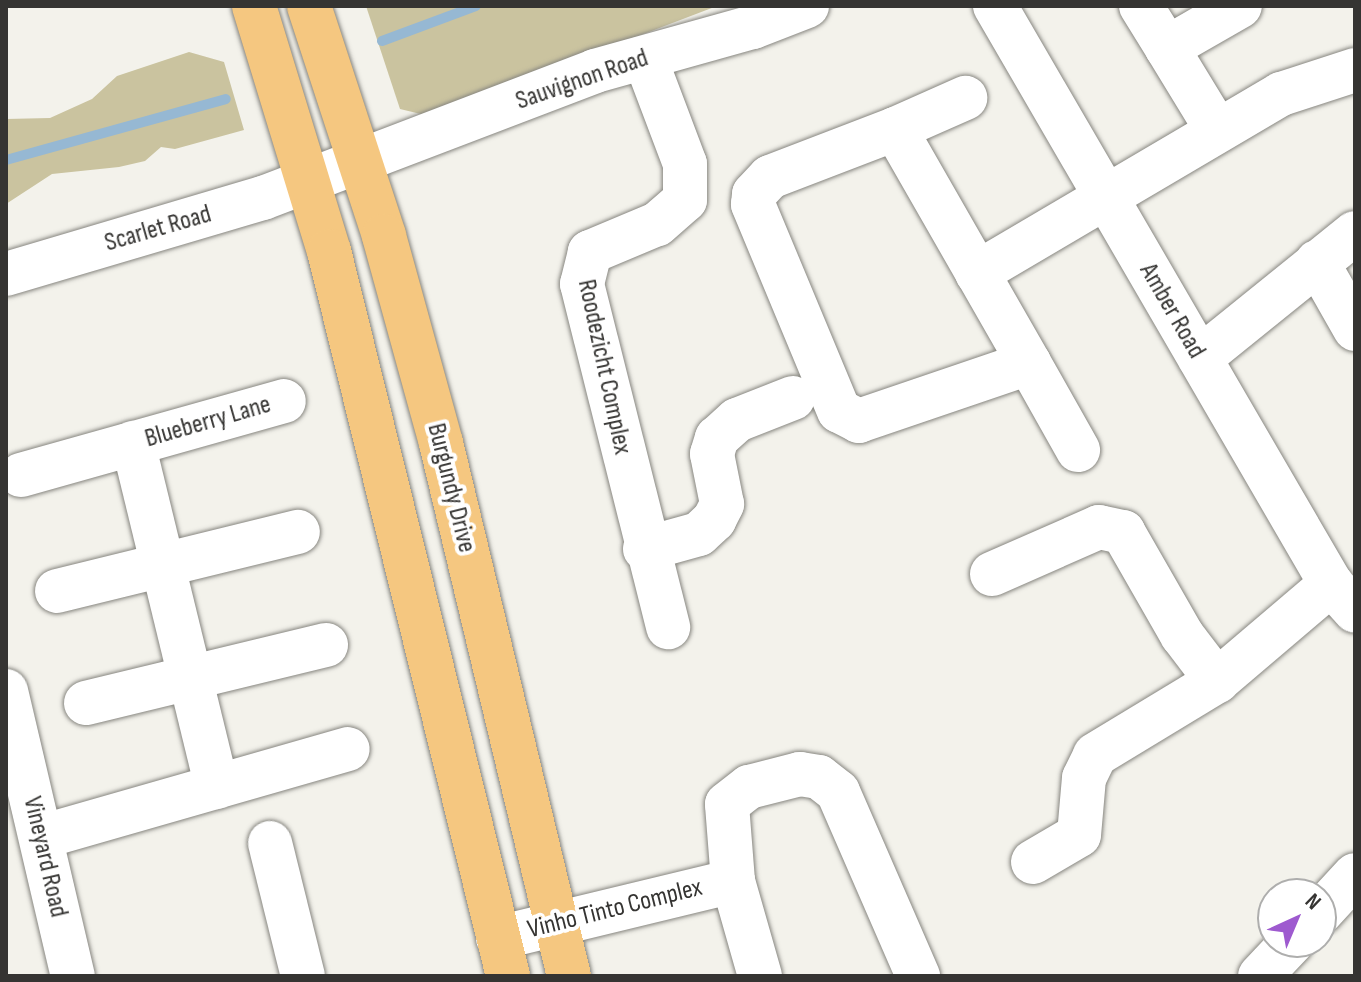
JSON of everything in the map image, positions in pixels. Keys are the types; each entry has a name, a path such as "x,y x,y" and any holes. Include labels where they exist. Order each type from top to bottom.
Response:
{"main road":[{"path":"254,6 308,181 503,957"},
{"name":"Burgundy Drive","path":"309,6 360,161 441,443 569,976"}],"street":[{"name":"Sauvignon Road","path":"308,181 595,71 807,6"},
{"name":"Amber Road","path":"995,6 1343,598"},
{"path":"1141,6 1217,130"},
{"path":"1167,48 1240,6"},
{"name":"Roodezicht Complex","path":"645,58 685,164 685,200 657,224 590,252 582,284 645,549 668,627"},
{"path":"977,273 1281,94 1355,70"},
{"path":"965,98 895,129 770,177 754,194 753,204 839,411 872,421 1029,363"},
{"path":"895,129 1078,450"},
{"name":"Scarlet Road","path":"6,274 308,181"},
{"path":"1200,358 1355,233"},
{"path":"1317,262 1355,329"},
{"path":"645,549 699,534 714,520 722,504 712,454 717,438 737,420 793,398"},
{"name":"Blueberry Lane","path":"21,475 284,401"},
{"name":"Blueberry Lane","path":"133,443 217,787"},
{"path":"992,574 1099,527 1123,532 1182,635 1217,681"},
{"path":"57,591 298,532"},
{"path":"1033,862 1079,835 1084,778 1095,755 1217,681 1343,598"},
{"path":"86,703 326,645"},
{"name":"Vineyard Road","path":"6,691 73,976"},
{"path":"41,837 348,749"},
{"name":"Vinho Tinto Complex","path":"760,976 733,881 727,804 749,787 800,774 819,777 843,803 918,976"},
{"path":"270,843 303,976"},
{"path":"1337,895 1355,875"},
{"name":"Vinho Tinto Complex","path":"503,957 556,922 733,881"},
{"path":"1260,976 1277,958"}],"shaded area":[{"path":"366,6 717,6 429,116 400,109"},
{"path":"189,52 224,62 244,130 175,149 161,147 145,161 119,167 52,174 6,204 6,119 50,118 92,99 117,76"}],"waterway":[{"path":"382,41 476,6"},
{"path":"6,160 226,99"}]}
